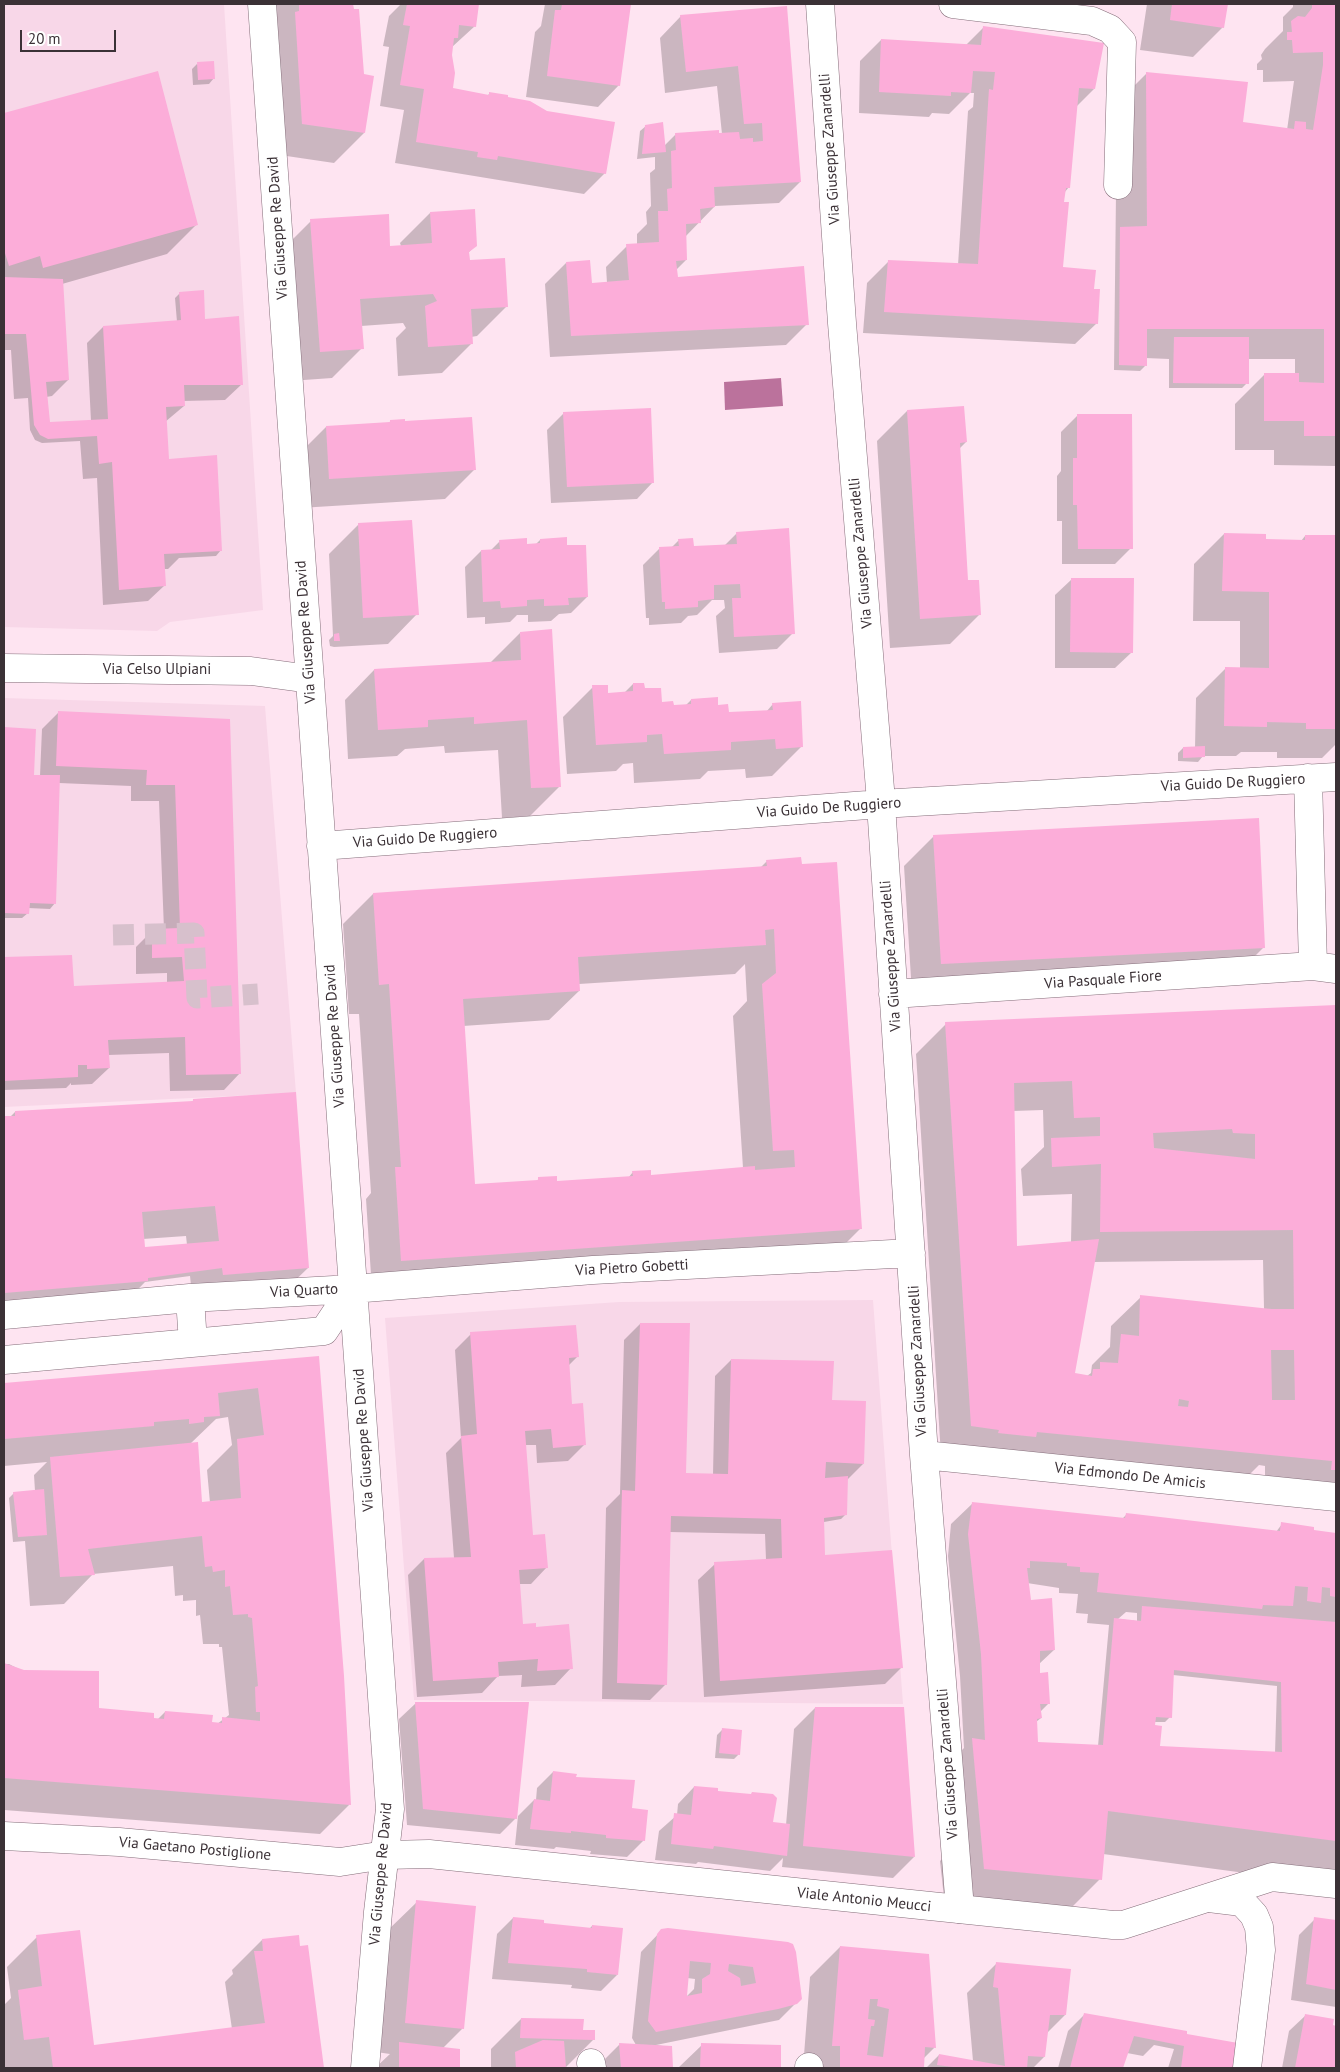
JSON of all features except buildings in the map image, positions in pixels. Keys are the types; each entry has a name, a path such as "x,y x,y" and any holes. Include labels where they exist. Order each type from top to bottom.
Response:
{"street":[{"name":"Via Giuseppe Re David","path":"262,4 390,1809 378,1912 364,2068"},
{"name":"Via Giuseppe Zanardelli","path":"820,4 841,314 880,804 924,1455 960,1909"},
{"path":"953,4 1092,21 1110,29 1122,42 1118,185"},
{"name":"Via Celso Ulpiani","path":"4,668 251,671 310,679"},
{"name":"Via Guido De Ruggiero","path":"321,846 880,804 1336,777"},
{"name":"Via Pasquale Fiore","path":"893,994 1325,968 1308,778"},
{"name":"Via Pietro Gobetti","path":"352,1290 593,1270 911,1253"},
{"name":"Via Quarto","path":"4,1315 190,1298 352,1290"},
{"name":"Via Quarto","path":"4,1360 324,1332 352,1290"},
{"path":"190,1298 193,1343"},
{"name":"Via Edmondo De Amicis","path":"924,1455 1336,1497"},
{"name":"Via Gaetano Postiglione","path":"4,1836 119,1842 340,1862 385,1855"},
{"name":"Viale Antonio Meucci","path":"385,1855 429,1854 1123,1925 1272,1877 1336,1884"},
{"path":"1208,1898 1242,1902 1254,1915 1259,1928 1261,1950 1247,2068"}],"shaded area":[{"path":"4,4 224,4 263,610 170,622 157,631 4,627"},
{"path":"781,378 783,406 725,410 724,382"},
{"path":"4,698 265,706 296,1093 4,1107"},
{"path":"873,1300 903,1704 414,1700 385,1318 619,1302"}],"tunnel":[{"path":"113,935 194,933 197,998 258,994"}]}
